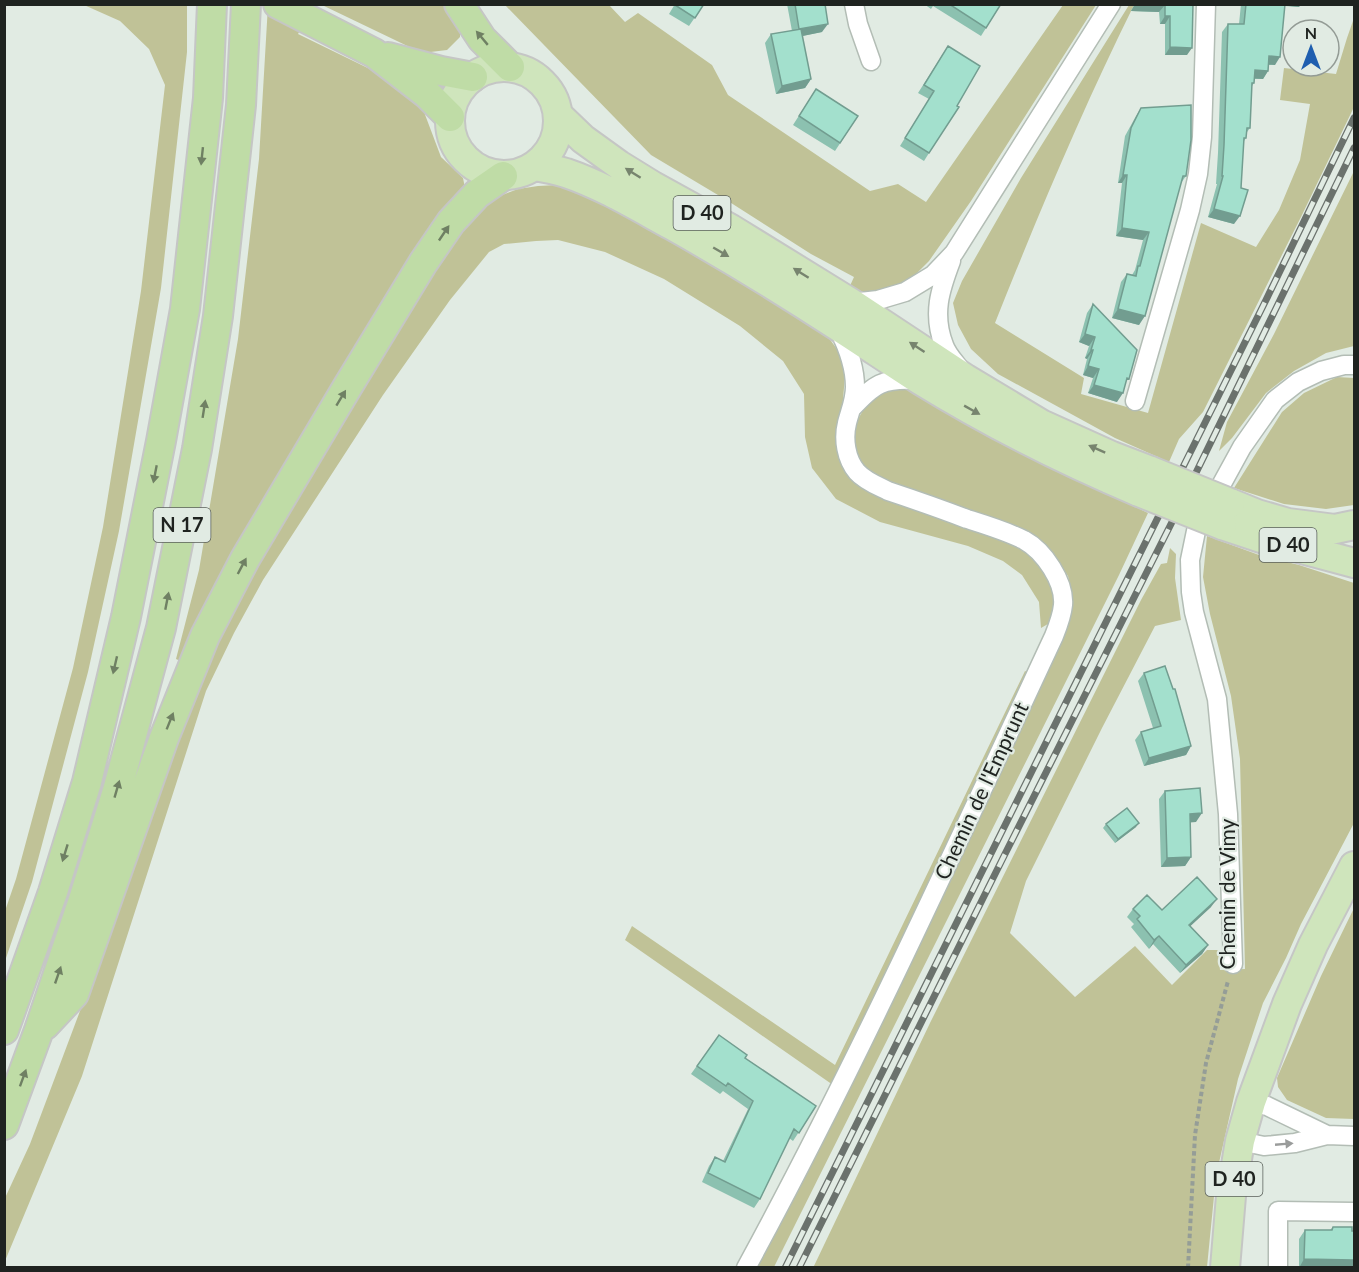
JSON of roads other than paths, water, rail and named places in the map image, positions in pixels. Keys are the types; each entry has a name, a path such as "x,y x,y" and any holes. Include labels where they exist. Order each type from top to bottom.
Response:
{"highway":[{"path":"194,4 194,45 208,98"},
{"name":"N 17","path":"4,1030 53,892 87,782 126,617 185,309 208,98 212,4"},
{"name":"N 17","path":"4,1125 83,900 117,790 161,628 197,449 218,316 242,105 246,4"},
{"path":"278,4 374,53 427,94 450,117"},
{"path":"459,4 482,39 510,67"},
{"path":"374,53 441,71 473,76"},
{"path":"39,1030 74,994 164,738 204,636 245,559 423,263 451,222 477,194 503,176"}],"main road":[{"path":"510,67 528,72 543,83 554,98 558,115 557,135 549,152 536,166 503,176 486,172 470,164 458,150 451,134 450,117 457,94 473,76 484,70 510,67"},
{"name":"D 40","path":"558,115 583,139 619,165 731,229 844,314 921,380 1034,444 1102,476 1145,482"},
{"name":"D 40","path":"536,166 580,178 635,205 724,254 966,379 1145,482 1226,514 1261,538 1354,563"},
{"name":"D 40","path":"1226,514 1257,514 1288,523 1335,529 1354,525"},
{"name":"D 40","path":"1225,1268 1240,1141 1251,1102 1287,1004 1313,945 1354,866"}],"street":[{"path":"854,4 858,24 871,61"},
{"path":"844,314 905,292 933,275 954,253 1111,4"},
{"path":"1135,401 1190,210 1198,174 1202,137 1206,4"},
{"path":"954,253 943,282 937,314 944,346 966,379"},
{"name":"Chemin de l'Emprunt","path":"746,1268 840,1087 948,863 1054,636 1063,603 1061,591 1050,565 1035,548 1025,541 888,490 871,483 857,472 846,445 846,431 855,389 855,373 846,343 844,314"},
{"name":"Chemin de Vimy","path":"1233,964 1228,814 1217,699 1194,612 1190,560 1196,531 1242,447 1275,400 1298,382 1321,371 1354,365"},
{"path":"852,408 864,395 884,382 897,379 921,380"},
{"path":"1251,1102 1268,1106 1327,1135"},
{"path":"1240,1141 1264,1146 1295,1143 1327,1135 1354,1136"},
{"path":"1278,1268 1278,1211 1354,1212"}],"railway":[{"path":"785,1268 1266,300 1354,118"},
{"path":"799,1268 1173,520 1354,148"}]}
